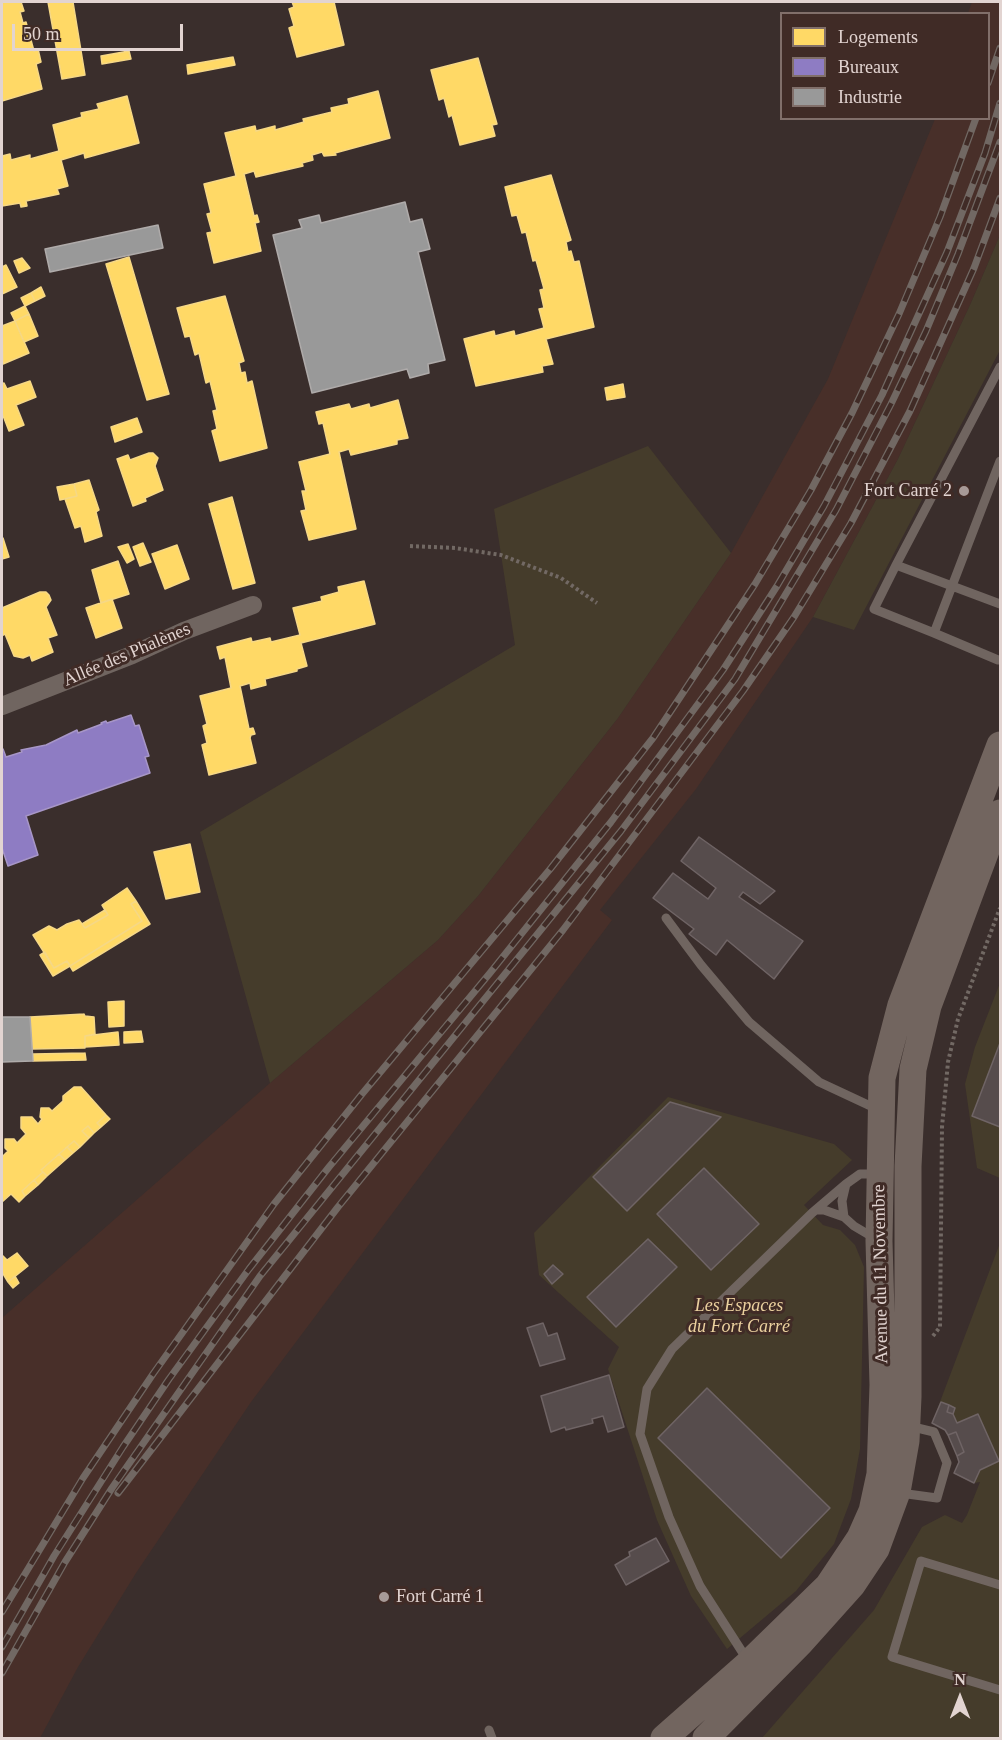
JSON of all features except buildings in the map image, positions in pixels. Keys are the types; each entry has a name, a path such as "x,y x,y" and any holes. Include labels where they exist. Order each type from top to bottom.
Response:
{"main road":[{"name":"Avenue du 11 Novembre","path":"664,1738 749,1663 828,1586 860,1538 872,1511 879,1474 883,1385 879,1241 882,1078 901,1005 1000,746"},
{"name":"Avenue du 11 Novembre","path":"717,1733 852,1585 876,1549 897,1492 907,1426 908,1166 913,1069 928,1006 1000,813"},
{"path":"880,1174 893,1182 897,1201 898,1268 909,1293"}],"street":[{"name":"Allée des Phalènes","path":"2,706 253,604"}],"lane":[{"path":"998,660 874,609 1000,367"},
{"path":"934,633 1000,461"},
{"path":"896,565 1000,602"},
{"path":"666,918 701,965 749,1022 819,1082 881,1112"},
{"path":"749,1663 700,1586 669,1517 640,1434 647,1389 672,1348 817,1210 861,1174 880,1174"},
{"path":"844,1216 842,1201 846,1184"},
{"path":"817,1210 844,1216 854,1226 879,1241"},
{"path":"897,1492 937,1498 947,1464 934,1432 907,1426"},
{"path":"1000,1585 921,1561 892,1657 1000,1690"}],"path":[{"path":"410,546 455,548 501,555 561,578 597,603"},
{"path":"940,1327 942,1127 948,1062 958,1019 1000,908"}],"shaded area":[{"path":"972,2 1000,2 1000,235 898,459 813,617 696,789 600,910 612,920 251,1402 136,1573 78,1667 40,1738 2,1738 2,1318 270,1083 438,940 478,896 618,718 731,553 828,379 935,120 990,120 990,12 968,12"}],"green space":[{"path":"1000,235 1000,350 854,630 813,617 898,459"},
{"path":"648,446 731,553 618,718 478,896 438,940 270,1083 200,832 515,645 494,509"},
{"path":"1000,983 1000,1178 977,1168 965,1084 975,1047"},
{"name":"Les Espaces du Fort Carré","path":"668,1097 834,1144 852,1160 804,1205 823,1225 840,1230 855,1245 864,1267 860,1449 851,1499 834,1544 796,1591 727,1649 691,1596 657,1520 608,1369 619,1347 539,1275 534,1233"},
{"path":"1000,1243 1000,1738 762,1738 874,1610 922,1527 945,1515 962,1523 967,1515 980,1482 974,1483 954,1473 959,1461 945,1430 932,1423"}],"railway":[{"path":"990,77 1000,48"},
{"path":"2,1647 54,1556 123,1447 249,1269 329,1167 490,973 611,822 723,670 777,586 824,506 882,395 947,252 985,153 1000,103"},
{"path":"2,1612 83,1478 153,1374 274,1204 362,1094 551,868 653,738 755,584 811,490 852,413 899,314 940,217 975,120"},
{"path":"2,1673 65,1562 112,1488 260,1276 621,831 735,679 836,510 891,404 926,331 1000,142"},
{"path":"118,1493 338,1207 563,930 743,691 794,617 851,523 910,411 974,268 1000,198"}],"place":[{"name":"Fort Carré 2","path":"964,491"},
{"name":"Fort Carré 1","path":"384,1597"}]}
